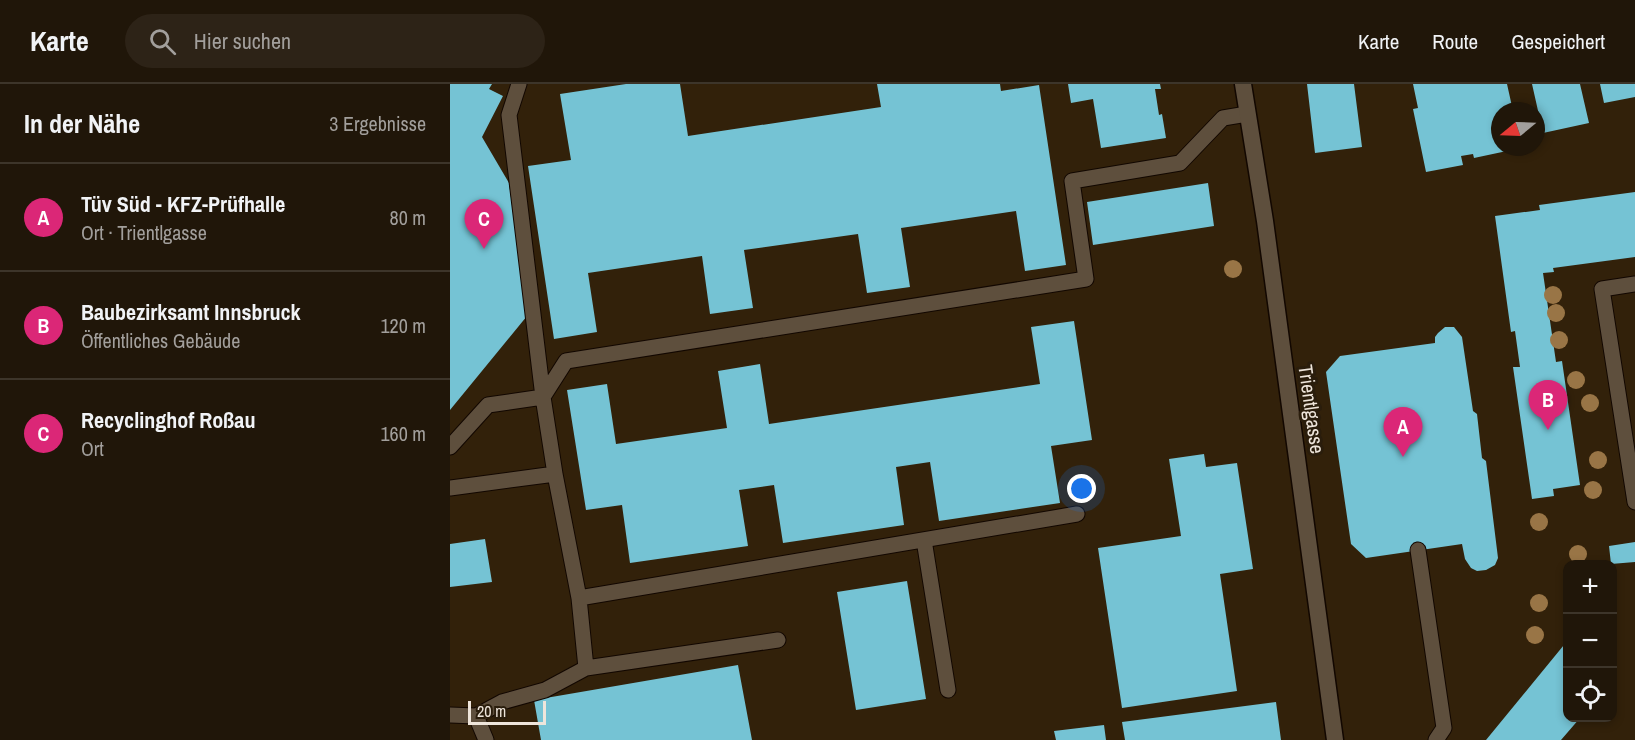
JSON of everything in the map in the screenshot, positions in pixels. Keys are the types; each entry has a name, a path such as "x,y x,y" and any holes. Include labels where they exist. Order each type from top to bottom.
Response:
{"street":[{"name":"Trientlgasse","path":"1243,84 1267,233 1335,740"}],"lane":[{"path":"519,84 510,115 543,397 579,598 586,668"},
{"path":"450,447 488,405 543,397 566,361 1086,279 1072,181 1180,163 1223,118 1247,114"},
{"path":"1635,284 1602,289 1635,502"},
{"path":"450,488 555,474"},
{"path":"579,598 1077,514"},
{"path":"924,540 948,690"},
{"path":"1418,550 1444,728 1436,740"},
{"path":"450,716 476,716 502,702 545,690 586,668 778,640"},
{"path":"476,716 486,740"}],"shaded area":[{"path":"450,84 1635,84 1635,740 450,740"}],"building":[{"path":"450,84 492,84 489,89 503,96 482,137 509,183 527,316 450,410"},
{"path":"626,84 680,84 688,136 881,107 877,84 1000,84 1001,91 1039,85 1066,265 1025,271 1016,211 901,228 910,287 867,293 858,234 744,250 753,308 710,314 702,256 588,273 597,332 554,339 528,166 571,160 560,94"},
{"path":"1068,84 1160,84 1161,89 1155,89 1166,138 1101,148 1093,99 1071,103"},
{"path":"1307,84 1354,84 1362,147 1315,153"},
{"path":"1413,84 1507,84 1511,102 1491,102 1491,154 1474,158 1473,154 1461,156 1463,165 1426,172 1413,109 1418,108"},
{"path":"1532,84 1580,84 1589,123 1545,133 1545,102 1536,102"},
{"path":"1600,84 1635,84 1635,97 1604,103"},
{"path":"1208,183 1214,226 1093,245 1087,202"},
{"path":"1635,192 1635,257 1553,268 1554,272 1543,273 1556,362 1562,361 1580,485 1553,489 1554,496 1532,499 1513,367 1520,367 1515,331 1511,332 1495,216 1540,210 1539,205"},
{"path":"1074,321 1092,440 1051,446 1060,503 939,521 930,462 896,467 904,525 783,543 774,485 739,490 748,546 630,563 622,505 586,510 567,390 607,384 616,444 727,428 718,371 760,364 769,424 1040,384 1031,327"},
{"path":"1445,327 1454,327 1462,337 1473,411 1477,414 1482,458 1486,461 1498,558 1495,565 1486,570 1477,571 1471,568 1465,559 1462,544 1366,558 1351,544 1326,372 1340,356 1435,343 1435,337"},
{"path":"1204,454 1206,467 1237,463 1253,569 1220,574 1237,691 1122,708 1098,548 1181,536 1169,459"},
{"path":"485,539 492,582 450,587 450,544"},
{"path":"1635,542 1635,562 1617,564 1617,560 1611,560 1609,546"},
{"path":"907,581 926,699 856,710 837,592"},
{"path":"1563,646 1563,722 1577,722 1561,740 1486,740"},
{"path":"738,665 752,740 541,740 534,700"},
{"path":"1276,702 1281,740 1125,740 1122,722"},
{"path":"1104,725 1106,740 1056,740 1054,731"}],"place":[{"name":"Recyclinghof Roßau","path":"484,249"},
{"name":"Baubezirksamt Innsbruck","path":"1548,430"},
{"name":"Tüv Süd - KFZ-Prüfhalle","path":"1403,457"}]}
